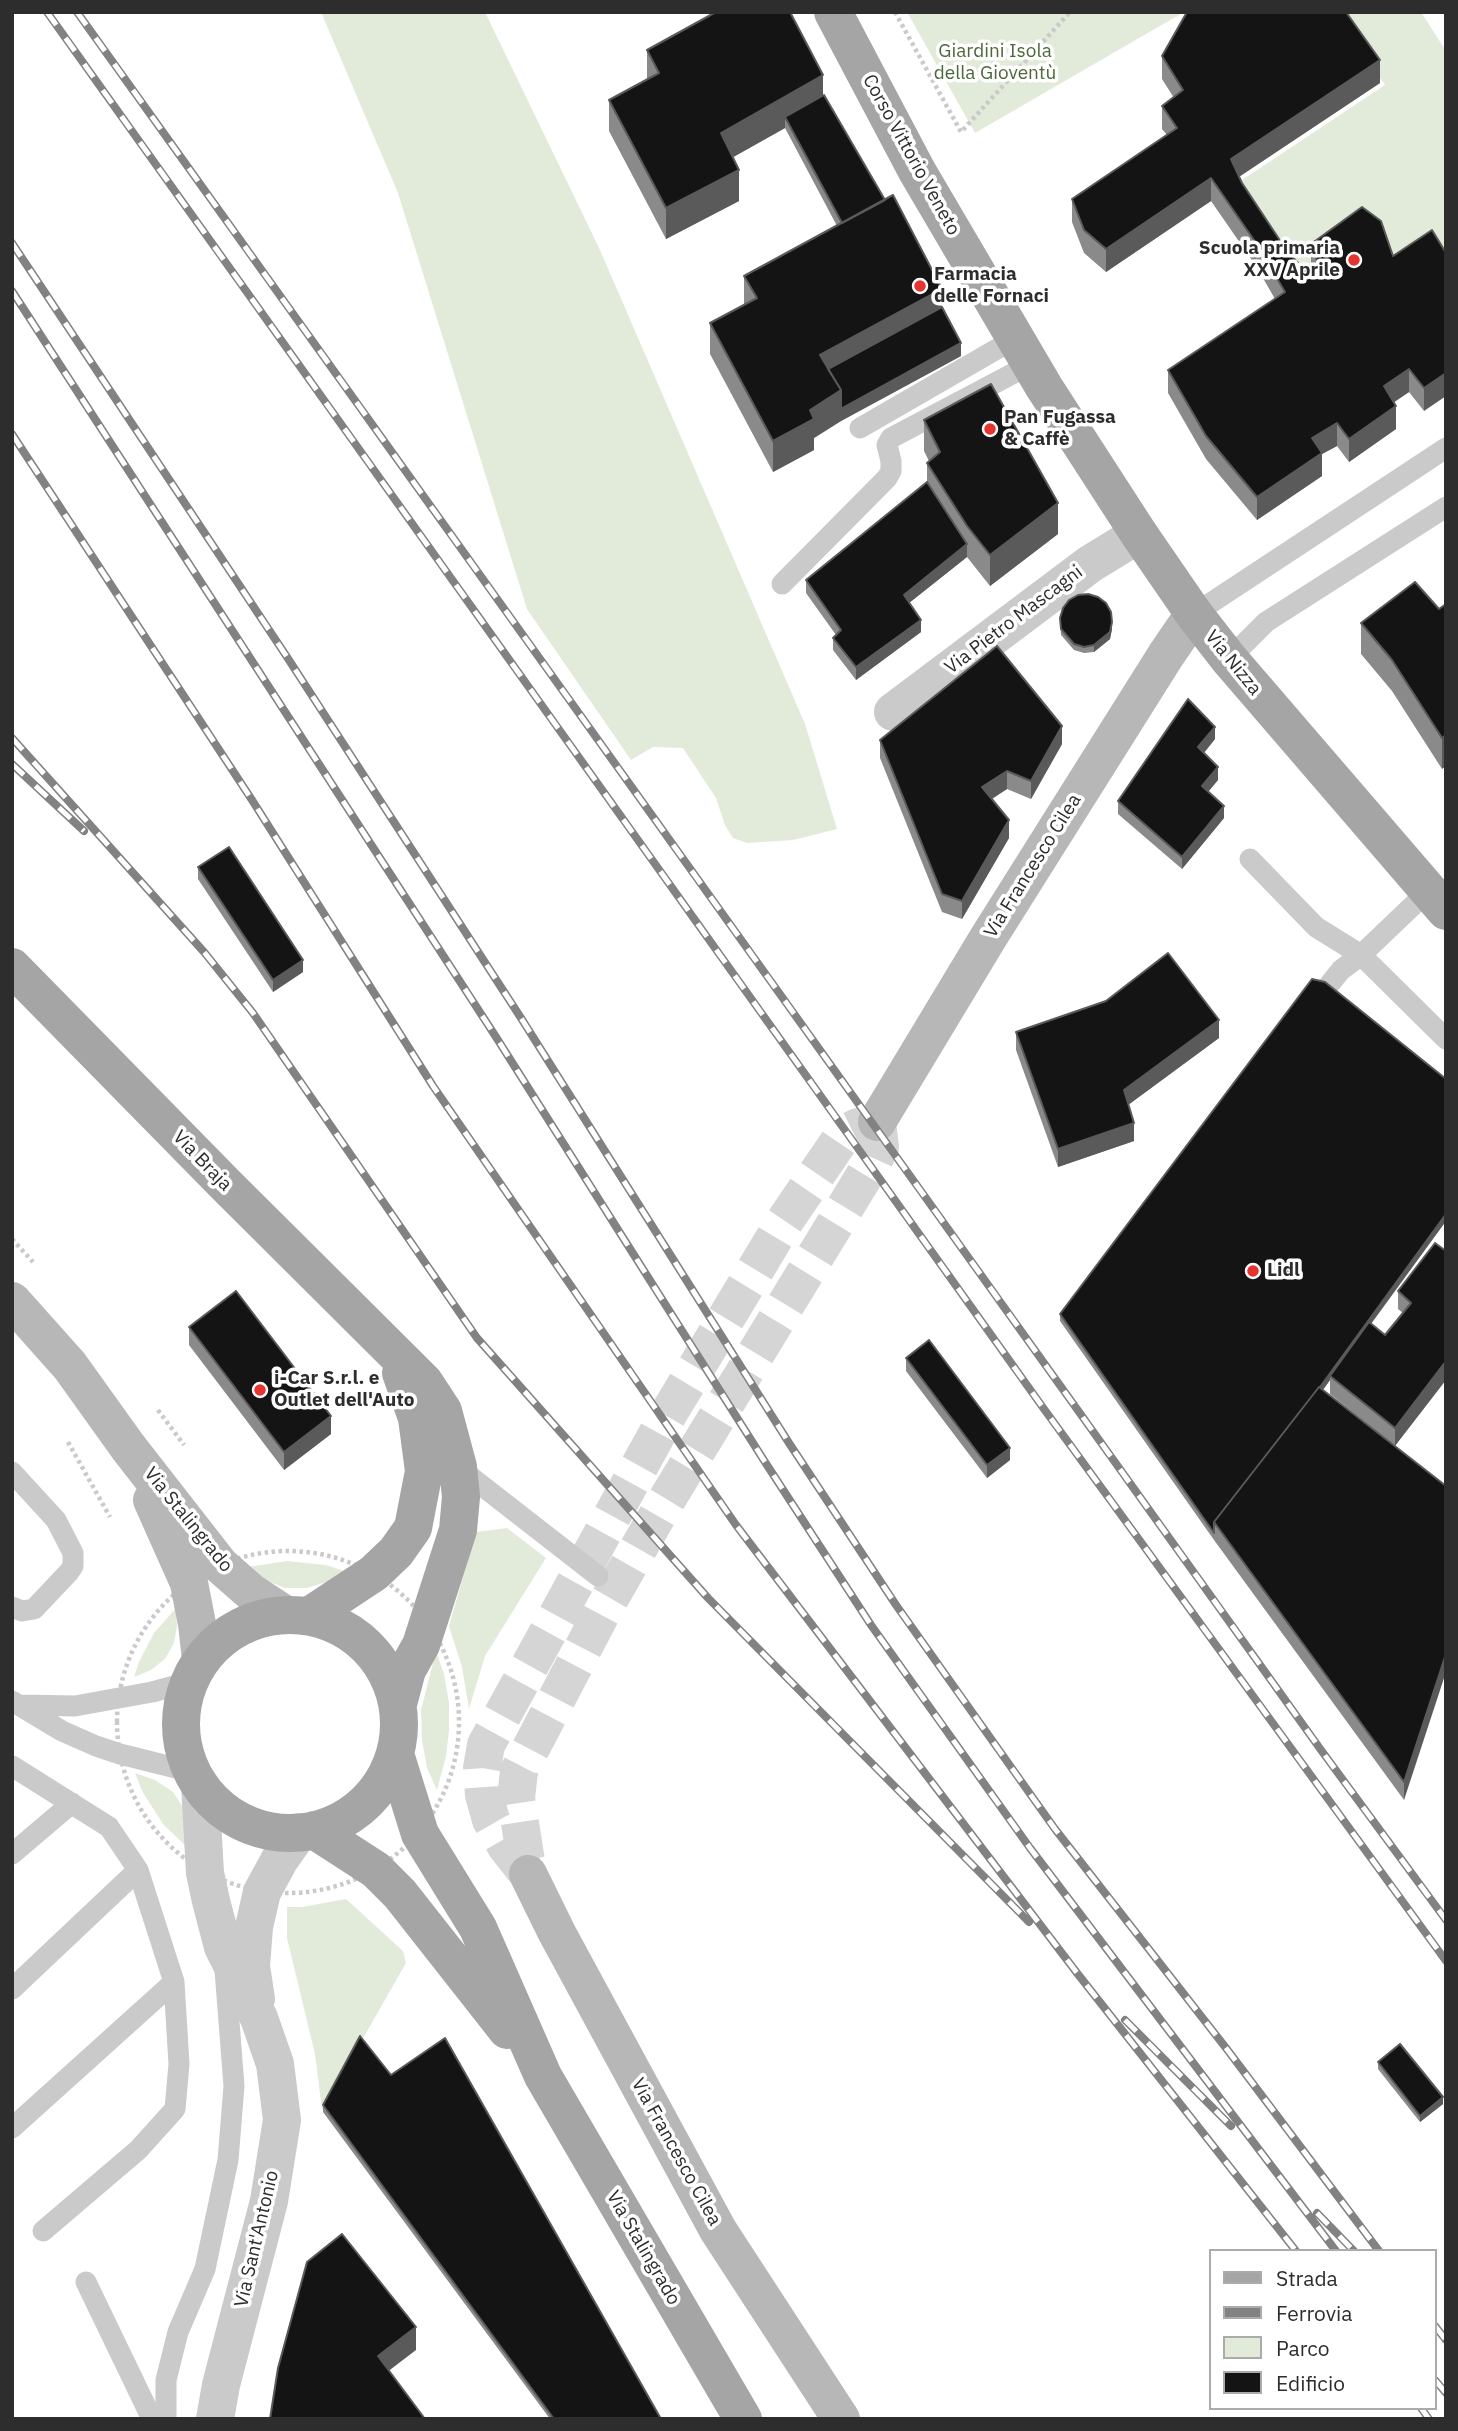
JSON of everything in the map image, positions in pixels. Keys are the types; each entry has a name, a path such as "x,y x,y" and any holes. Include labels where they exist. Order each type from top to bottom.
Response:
{"main road":[{"name":"Corso Vittorio Veneto","path":"833,12 917,171 1023,351 1139,534 1195,614"},
{"name":"Via Nizza","path":"1195,614 1229,659 1440,903"},
{"name":"Via Braja","path":"12,967 424,1382 443,1411 458,1467 461,1497 458,1530 421,1645 408,1671 398,1704"},
{"name":"Via Braja","path":"297,1615 374,1573 396,1552 413,1528 424,1471 417,1418 394,1354"},
{"path":"297,1615 340,1627 368,1646 387,1673 398,1704 399,1729 395,1754 383,1781 365,1804 341,1820 306,1831 276,1832 254,1827 234,1817 215,1803 196,1779 185,1750 182,1727 184,1704 195,1671 218,1642 238,1628 260,1619 297,1615"},
{"name":"Via Stalingrado","path":"395,1754 420,1834 478,1928 543,2076 743,2419"},
{"name":"Via Stalingrado","path":"306,1831 376,1870 400,1894 543,2076"}],"street":[{"name":"Via Pietro Mascagni","path":"893,712 1090,564 1139,534"},
{"name":"Via Francesco Cilea","path":"877,1122 988,938 1166,655 1195,614"},
{"name":"Via Stalingrado","path":"12,1301 70,1366 128,1447 220,1564 252,1593 297,1615"},
{"name":"Via Stalingrado","path":"128,1447 188,1583 197,1624 195,1671"},
{"name":"Via Sant'Antonio","path":"196,1779 205,1872 223,1947 259,2018 275,2064 282,2120 269,2201 224,2373 215,2419"},
{"name":"Via Sant'Antonio","path":"259,2018 251,1966 254,1927 262,1892 280,1859 306,1831"},
{"name":"Via Francesco Cilea","path":"528,1874 563,1945 718,2230 841,2419"}],"lane":[{"path":"860,428 963,370 1023,351"},
{"path":"782,584 887,478 891,471 891,461 886,450 891,438 1023,351"},
{"name":"Via Nizza","path":"1195,614 1446,448"},
{"path":"1229,659 1266,622 1446,507"},
{"path":"1250,859 1316,927 1361,956 1446,1039"},
{"path":"1302,1020 1341,970 1440,903"},
{"path":"458,1467 598,1576"},
{"path":"12,1472 56,1520 73,1553 69,1572 34,1609 22,1611 12,1607"},
{"path":"16,1703 75,1706 152,1692 195,1671"},
{"path":"16,1703 62,1731 96,1746 196,1779"},
{"path":"12,1766 109,1827 138,1870 174,1982 178,2064 175,2109 138,2150 43,2231"},
{"path":"12,1854 72,1803"},
{"path":"12,1989 138,1870"},
{"path":"166,2419 166,2380 178,2332 205,2269 228,2160 234,2086 223,1947"},
{"path":"12,2128 174,1982"},
{"path":"86,2281 152,2419"}],"path":[{"path":"895,12 961,132 1070,12"},
{"path":"65,1437 116,1528"},
{"path":"123,1681 127,1664 142,1632 164,1604 157,1593"},
{"path":"125,1770 136,1800 149,1821 165,1841 184,1858"}],"green space":[{"path":"321,12 485,12 600,250 805,724 837,829 793,840 747,843 733,838 725,825 716,798 683,748 653,747 631,760 527,609 398,193"},
{"name":"Giardini Isola della Gioventù","path":"907,12 1184,12 975,133"},
{"path":"1334,12 1421,12 1446,51 1446,255 1397,269 1360,223 1308,266 1300,276 1239,182 1385,85"},
{"path":"507,1528 546,1558 485,1656 469,1709 462,1667 449,1626 476,1532"},
{"path":"287,1561 326,1565 344,1571 327,1582 307,1588 285,1588 265,1580 248,1567"},
{"path":"176,1608 174,1643 165,1659 151,1670 134,1677 154,1633"},
{"path":"436,1651 444,1674 449,1703 446,1756 437,1790 427,1768 421,1710"},
{"path":"135,1773 155,1780 173,1792 185,1810 191,1851 163,1824 142,1791"},
{"path":"346,1899 403,1951 406,1963 322,2110 315,2054 287,1938 287,1907"}],"building":[{"path":"716,12 790,12 823,75 721,133 739,170 666,208 609,100 659,73 647,50"},
{"name":"Scuola primaria XXV Aprile","path":"1187,12 1346,12 1380,60 1231,159 1242,183 1287,251 1309,275 1319,266 1311,244 1362,207 1381,221 1393,256 1432,230 1446,253 1446,373 1424,388 1409,369 1384,386 1396,406 1349,439 1337,423 1312,438 1322,453 1257,497 1206,436 1168,370 1285,292 1256,243 1211,178 1106,249 1084,230 1072,199 1177,128 1162,106 1183,90 1162,56"},
{"path":"824,95 885,200 842,223 785,117"},
{"path":"893,195 942,289 820,355 841,390 810,410 814,419 773,441 710,323 757,298 744,276"},
{"path":"942,307 961,343 841,409 841,390 828,369"},
{"path":"991,384 1058,503 990,555 967,526 927,463 940,452 924,420"},
{"path":"927,482 967,544 904,595 921,620 856,667 833,638 841,630 806,580"},
{"path":"1415,582 1439,609 1446,604 1446,735 1442,738 1392,660 1361,623"},
{"path":"1088,594 1106,603 1112,622 1110,632 1094,645 1084,647 1074,644 1061,629 1060,618 1069,600"},
{"path":"997,646 1062,726 1031,781 1007,771 982,787 1009,820 962,901 942,894 880,740"},
{"path":"1188,699 1215,727 1198,747 1218,767 1202,786 1224,806 1182,857 1118,801"},
{"path":"229,847 303,960 273,980 198,867"},
{"path":"1168,953 1219,1020 1124,1090 1134,1123 1058,1149 1016,1032 1106,1001"},
{"name":"Lidl","path":"1312,979 1325,982 1446,1079 1446,1214 1320,1387 1214,1522 1214,1533 1060,1314"},
{"path":"1435,1243 1446,1251 1446,1361 1395,1428 1330,1376 1369,1322 1385,1335 1411,1303 1398,1291"},
{"name":"i-Car S.r.l. e Outlet dell'Auto","path":"236,1291 331,1416 284,1452 189,1327"},
{"path":"929,1340 1010,1448 987,1465 906,1358"},
{"path":"1319,1387 1446,1486 1446,1654 1404,1782 1214,1522"},
{"path":"360,2036 391,2075 445,2038 661,2419 554,2419 323,2105"},
{"path":"1400,2044 1443,2097 1420,2116 1378,2062"},
{"path":"342,2234 416,2327 378,2356 425,2419 270,2419 278,2368 307,2262"}],"tunnel":[{"path":"877,1122 880,1147 874,1160 661,1509 602,1612 519,1771 516,1798 528,1874 506,1846 491,1820 484,1795 482,1768 486,1745 667,1416 784,1222 844,1134 877,1122"}],"railway":[{"path":"47,12 1044,1409 1446,1961"},
{"path":"77,12 1321,1750 1446,1920"},
{"path":"12,243 287,657 521,1018 789,1443 896,1605 1055,1829 1226,2048 1377,2249"},
{"path":"12,291 496,1037 871,1625 1030,1848 1334,2249"},
{"path":"12,434 252,800 433,1086 736,1525 1077,1973 1294,2249"},
{"path":"12,738 204,952 253,1013 477,1338 708,1598 1029,1922"},
{"path":"12,764 84,831"},
{"path":"1125,2020 1231,2126"},
{"path":"1317,2213 1352,2249"},
{"path":"1437,2329 1446,2340"},
{"path":"1437,2382 1446,2393"},
{"path":"1422,2410 1429,2419"}],"place":[{"name":"Scuola primaria XXV Aprile","path":"1354,260"},
{"name":"Farmacia delle Fornaci","path":"920,286"},
{"name":"Pan Fugassa & Caffè","path":"990,429"},
{"name":"Lidl","path":"1253,1271"},
{"name":"i-Car S.r.l. e Outlet dell'Auto","path":"260,1390"}]}
